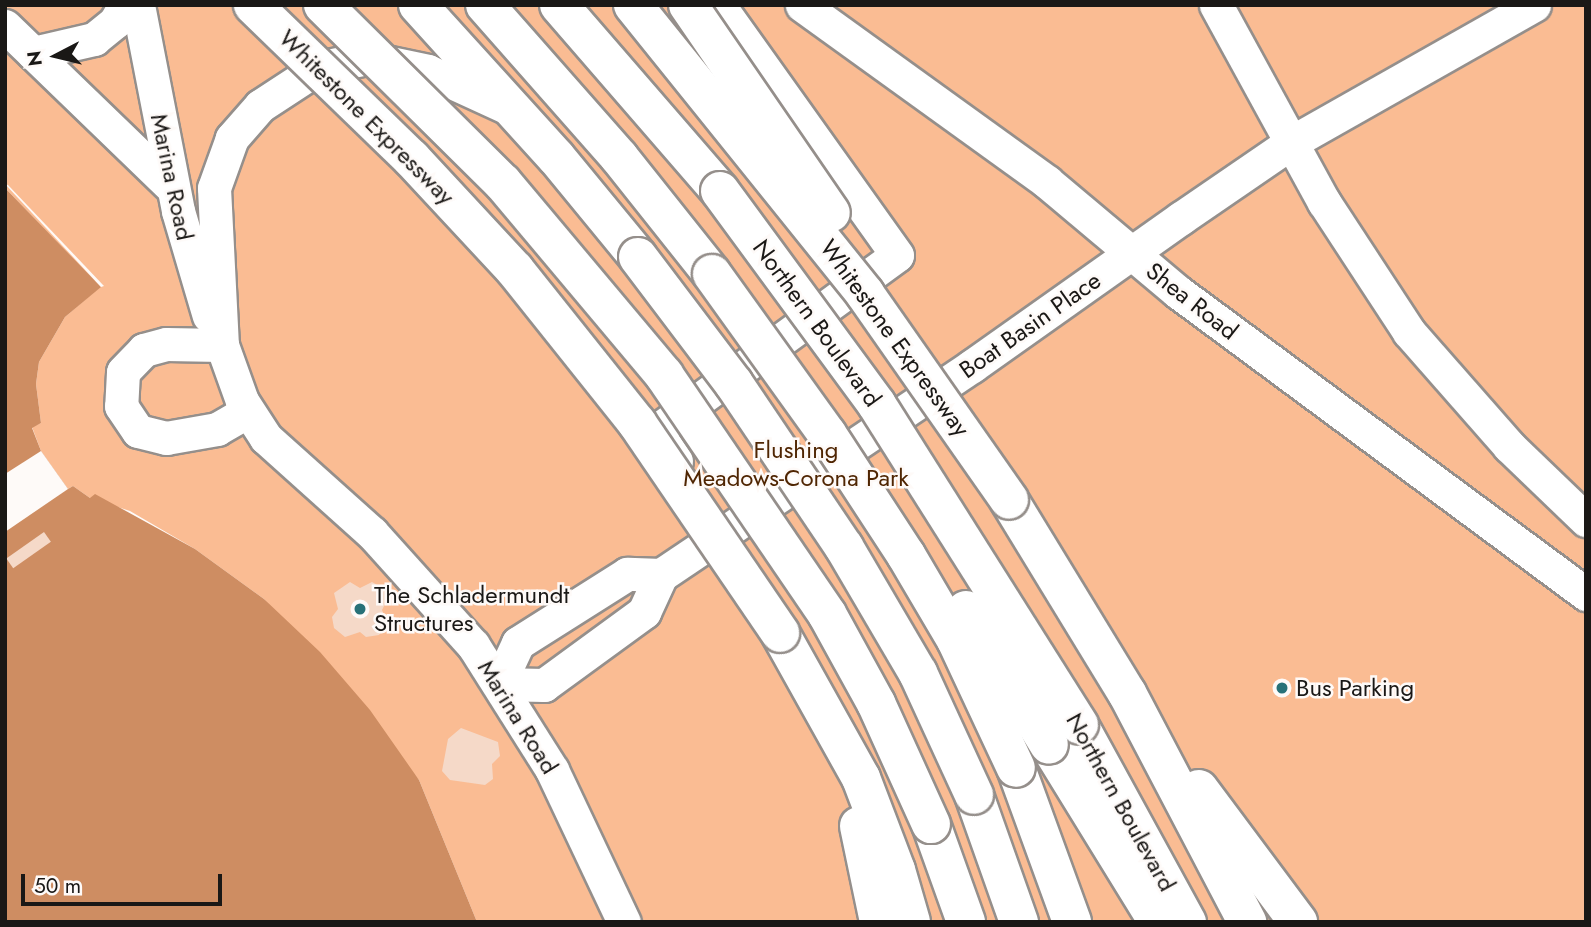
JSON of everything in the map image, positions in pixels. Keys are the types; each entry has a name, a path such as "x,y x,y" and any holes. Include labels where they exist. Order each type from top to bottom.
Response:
{"main road":[{"name":"Whitestone Expressway","path":"253,5 411,158 514,270 667,463 780,633 879,859"},
{"path":"323,5 503,183 664,374 747,491 827,614 876,703 931,824 966,922"},
{"path":"418,5 524,120 638,257 741,394 844,547 918,673 974,795 1019,922"},
{"path":"485,5 619,158 784,358 895,502 1064,735 1158,922"},
{"name":"Whitestone Expressway","path":"634,5 865,294 1009,500 1127,693"},
{"path":"688,5 798,162 1009,500"},
{"name":"Northern Boulevard","path":"564,10 720,191 877,405 1064,735 1187,922"},
{"path":"712,274 812,412 906,555 956,640 1016,768 1072,922"},
{"path":"1127,693 1247,922"},
{"path":"1127,693 1298,922"},
{"path":"878,922 879,859"},
{"path":"879,859 911,922"}],"street":[{"path":"33,53 94,39 115,22 125,5"},
{"name":"Marina Road","path":"138,5 173,188 194,278 247,412 266,438 372,533 434,598 499,684 552,770 616,912"},
{"path":"719,5 897,254 656,431 725,532"},
{"name":"Shea Road","path":"802,5 1047,181 1130,253 1586,594"},
{"path":"1216,5 1354,250 1409,332 1509,446 1586,520"},
{"name":"Boat Basin Place","path":"661,575 972,366 1292,142 1534,5"},
{"path":"5,26 173,188"},
{"name":"Marina Road","path":"222,345 213,214 217,174 232,138 278,91 335,63 390,61 468,87 524,120"},
{"path":"222,345 166,344 145,350 123,372 121,406 138,431 166,438 217,429 247,412"},
{"path":"627,575 661,575 644,612 544,685 499,684 518,643 627,575"}],"green space":[{"name":"Flushing Meadows-Corona Park","path":"5,5 1586,5 1586,922 477,922 419,780 264,599 195,549 130,511 90,498 73,486 68,489 41,451 32,427 41,423 36,384 39,362 65,317 100,287 5,188"}],"shaded area":[{"path":"5,188 101,287 65,317 39,362 36,384 41,423 32,428 41,451 68,489 73,486 90,498 95,494 195,549 264,599 320,652 370,710 419,780 477,922 5,922"}],"pier":[{"path":"5,184 8,185 104,286 101,287"},
{"path":"41,451 68,489 5,532 5,474"}],"building":[{"path":"44,532 51,542 13,568 6,558"},
{"name":"The Schladermundt Structures","path":"350,582 360,588 372,582 384,589 387,600 382,610 387,622 379,635 366,637 360,632 345,637 334,628 332,617 338,609 334,593"},
{"path":"461,728 498,742 500,756 492,764 493,779 485,785 450,780 442,771 448,739"}],"place":[{"name":"The Schladermundt Structures","path":"360,609"},
{"name":"Bus Parking","path":"1282,688"}]}
